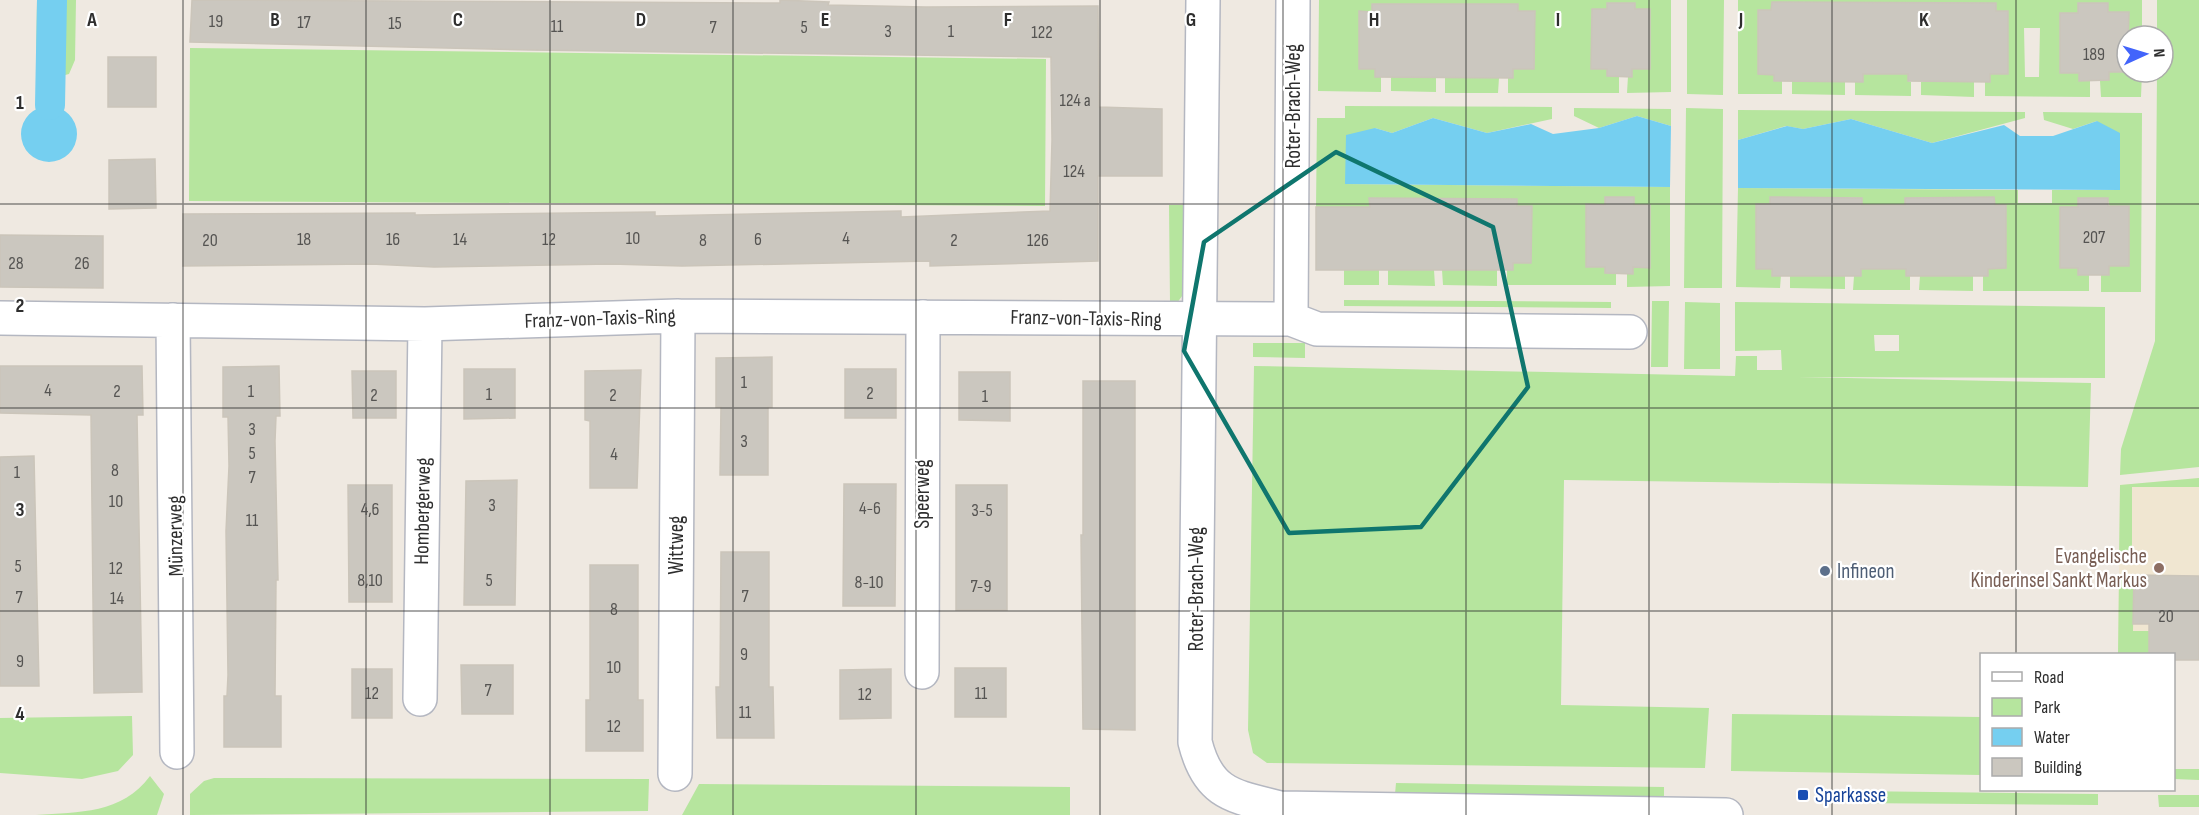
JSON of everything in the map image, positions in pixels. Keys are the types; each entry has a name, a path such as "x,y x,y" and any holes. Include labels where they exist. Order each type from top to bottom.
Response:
{"street":[{"name":"Roter-Brach-Weg","path":"1203,0 1195,742 1202,767 1219,787 1240,798 1280,808 1726,815"},
{"name":"Roter-Brach-Weg","path":"1291,320 1293,0"},
{"name":"Franz-von-Taxis-Ring","path":"0,318 425,324 678,316 1201,319"},
{"name":"Wittweg","path":"675,774 678,316"},
{"name":"Speerweg","path":"922,672 923,317"},
{"path":"1201,319 1291,320 1317,329 1630,332"},
{"name":"Münzerweg","path":"172,320 177,753"},
{"name":"Hombergerweg","path":"420,699 425,324"}],"highlighted area":[{"path":"1336,152 1493,227 1528,387 1421,527 1289,533 1184,351 1204,242"}],"shaded area":[{"name":"Evangelische Kinderinsel Sankt Markus","path":"2199,478 2199,660 2175,660 2175,653 2118,653 2120,485"}],"green space":[{"path":"37,0 76,0 75,60 69,74 54,76 39,72 36,61"},
{"path":"1319,0 1671,0 1671,92 1627,93 1628,76 1632,76 1632,69 1650,69 1650,10 1635,9 1635,3 1607,3 1607,9 1592,9 1591,69 1607,69 1607,76 1619,76 1619,93 1508,93 1508,78 1513,69 1534,69 1535,11 1518,11 1518,4 1399,11 1398,4 1372,4 1372,12 1359,12 1359,69 1375,69 1375,76 1381,77 1381,92 1318,91"},
{"path":"1687,0 1724,0 1723,95 1687,94"},
{"path":"1738,0 2142,0 2142,24 2115,24 2115,84 2142,84 2141,97 2101,97 2100,81 2090,81 2090,97 1985,96 1985,82 1990,74 2008,74 2008,11 1996,11 1996,3 1772,2 1771,10 1758,10 1758,74 1774,75 1774,81 1782,81 1782,94 1738,94","holes":["2024,28 2040,28 2039,77 2025,77"]},
{"path":"2157,0 2199,0 2199,467 2120,475 2121,449 2155,341 2157,84 2175,84 2175,24 2157,24"},
{"path":"190,48 1046,59 1045,206 189,201"},
{"path":"1877,66 1894,66 1894,74 1908,74 1908,81 1911,82 1911,96 1855,95 1855,82 1863,74 1877,74"},
{"path":"1484,70 1484,78 1499,78 1498,93 1445,93 1445,77"},
{"path":"1933,74 1974,82 1974,97 1921,95 1921,82 1932,82"},
{"path":"1391,77 1436,77 1436,92 1391,91"},
{"path":"1792,81 1845,81 1845,95 1792,94"},
{"path":"1345,106 1552,107 1552,119 1487,133 1433,118 1392,133 1375,128 1345,184 1670,187 1670,286 1627,287 1627,274 1633,267 1650,267 1650,205 1586,205 1586,267 1605,267 1605,273 1616,274 1616,285 1507,285 1507,270 1513,270 1513,263 1531,263 1531,206 1517,206 1517,199 1487,199 1456,206 1455,198 1431,198 1399,206 1399,198 1370,198 1370,207 1353,207 1379,270 1379,285 1344,285 1344,207 1316,207 1317,118 1345,118"},
{"path":"1574,108 1671,109 1671,126 1637,116 1599,128 1574,116"},
{"path":"1686,108 1723,109 1722,288 1684,288"},
{"path":"1738,110 2025,112 2025,118 1932,143 1851,119 1803,129 1786,126 1738,140"},
{"path":"2043,112 2142,113 2141,292 2101,292 2101,275 2109,275 2109,266 2129,266 2107,198 2078,199 2079,275 2089,275 2089,291 1983,291 1983,276 1988,276 1988,269 2006,268 2006,206 1995,205 1994,197 1905,198 1905,205 1862,205 1861,198 1831,197 1802,204 1802,197 1770,197 1772,275 1781,275 1780,288 1736,287 1738,188 2018,190 2018,203 2052,203 2052,190 2120,190 2097,121 2073,129 2044,120"},
{"path":"1169,205 1185,205 1185,292 1177,303 1170,303"},
{"path":"1455,263 1482,263 1482,270 1497,270 1497,286 1443,285 1442,270 1455,270"},
{"path":"1861,269 1906,269 1906,276 1910,276 1910,290 1853,290 1854,276 1861,276"},
{"path":"1388,270 1434,270 1435,286 1388,285"},
{"path":"1790,275 1845,276 1845,289 1790,288"},
{"path":"1920,276 1973,276 1973,291 1919,290"},
{"path":"1344,300 1611,302 1611,308 1344,306"},
{"path":"1652,301 1669,301 1668,367 1651,367"},
{"path":"1685,302 1720,303 1720,369 1684,369"},
{"path":"1735,302 2105,307 2105,378 1798,377 2091,383 2088,487 1564,480 1561,705 1709,708 1705,768 1267,763 1253,753 1248,730 1254,366 1735,376 1736,356 1757,356 1757,370 1782,370 1781,350 1735,351","holes":["1874,335 1899,335 1899,351 1875,351"]},
{"path":"1253,343 1305,343 1305,358 1253,357"},
{"path":"2199,478 2199,487 2132,487 2132,562 2119,561 2120,485"},
{"path":"2119,575 2134,575 2133,631 2149,631 2149,653 2118,653"},
{"path":"1732,714 1980,717 1980,775 1731,771"},
{"path":"132,716 133,755 118,771 82,779 0,773 0,718"},
{"path":"2175,769 2199,769 2199,780 2175,779"},
{"path":"150,776 164,794 157,815 36,815 99,809 126,798"},
{"path":"214,778 649,779 648,811 190,815 190,794 204,781"},
{"path":"1396,783 1664,787 1664,798 1395,794"},
{"path":"699,784 1070,787 1070,815 682,815"},
{"path":"1853,791 2098,794 2098,805 1853,803"},
{"path":"2158,795 2199,795 2199,807 2159,807"}],"water":[{"path":"49,106 60,108 69,114 75,123 77,134 75,145 69,154 60,160 49,162 38,160 29,154 23,145 21,134 23,123 29,114 38,108"},
{"path":"1637,116 1671,126 1670,187 1345,184 1346,135 1375,128 1392,133 1433,118 1487,133 1531,124 1553,134 1599,128"},
{"path":"1851,119 1932,143 2004,125 2020,136 2053,136 2097,121 2120,133 2120,190 1738,188 1738,140 1787,126 1803,129"}],"building":[{"path":"192,0 780,3 780,0 829,2 828,5 926,7 1098,6 1099,107 1162,109 1162,176 1098,176 1098,261 930,266 930,261 682,266 611,264 434,267 371,264 183,266 183,214 415,213 415,215 655,212 655,216 901,211 901,217 1050,211 1051,57 531,50 190,42"},
{"path":"1772,2 1996,3 1996,11 2008,11 2008,74 1990,74 1990,82 1908,81 1908,74 1863,74 1863,82 1774,81 1774,75 1758,74 1758,10 1771,10"},
{"path":"1607,3 1635,3 1635,9 1650,9 1650,69 1632,69 1632,77 1607,76 1607,69 1591,69 1592,9 1607,9"},
{"path":"2078,3 2108,3 2108,12 2129,12 2129,24 2115,24 2115,72 2109,72 2109,80 2079,81 2079,73 2060,73 2060,13 2078,13"},
{"path":"1372,4 1518,4 1518,11 1535,11 1534,69 1513,69 1513,78 1375,77 1375,69 1359,69 1359,11 1372,12"},
{"path":"108,57 156,57 156,107 108,107"},
{"path":"155,159 156,208 109,209 109,160"},
{"path":"1605,197 1634,197 1634,205 1650,205 1650,268 1633,267 1633,274 1605,273 1605,267 1586,267 1586,204 1605,205"},
{"path":"1770,197 1862,198 1862,205 1905,205 1905,198 1994,197 1995,205 2006,205 2006,268 1988,269 1988,276 1906,276 1906,269 1861,269 1861,276 1772,276 1772,269 1756,269 1756,204 1770,204"},
{"path":"1369,198 1517,199 1517,206 1532,206 1531,263 1513,263 1513,270 1316,270 1316,207 1370,207"},
{"path":"2078,198 2108,198 2108,206 2129,206 2129,266 2109,266 2109,275 2078,275 2078,268 2060,268 2060,207 2078,207"},
{"path":"0,235 103,236 103,288 0,287"},
{"path":"772,357 772,407 768,407 768,475 720,475 721,407 716,407 716,358"},
{"path":"0,366 142,366 143,415 137,415 142,692 94,693 91,415 0,413"},
{"path":"279,366 280,416 276,416 275,441 278,580 276,580 275,696 281,696 281,747 224,747 224,696 227,696 228,675 226,531 229,466 228,417 223,417 223,367"},
{"path":"464,369 515,369 515,418 464,419"},
{"path":"845,369 896,369 896,418 845,418"},
{"path":"641,370 637,488 590,488 590,421 585,420 585,371"},
{"path":"352,371 396,371 396,418 353,418"},
{"path":"959,372 1010,372 1010,421 959,420"},
{"path":"1083,381 1135,381 1135,730 1083,729 1081,535 1083,535"},
{"path":"34,456 39,686 0,686 0,457"},
{"path":"517,480 515,605 464,605 466,481"},
{"path":"844,484 896,484 895,606 843,606"},
{"path":"348,485 392,485 392,602 349,602"},
{"path":"956,485 1007,485 1007,610 956,610"},
{"path":"721,552 769,552 769,687 773,687 774,738 717,738 716,687 720,687"},
{"path":"590,565 638,565 638,700 643,700 643,751 586,751 586,700 590,700"},
{"path":"2134,575 2199,576 2199,660 2175,660 2175,653 2149,653 2149,624 2133,624"},
{"path":"461,665 513,665 513,714 462,714"},
{"path":"955,668 1006,668 1006,717 955,717"},
{"path":"352,669 392,669 392,718 352,718"},
{"path":"891,669 891,718 840,719 840,670"}],"waterway":[{"path":"50,105 52,0"}],"place":[{"name":"Evangelische Kinderinsel Sankt Markus","path":"2159,568"},
{"name":"Infineon","path":"1825,571"},
{"name":"Sparkasse","path":"1803,795"}]}
